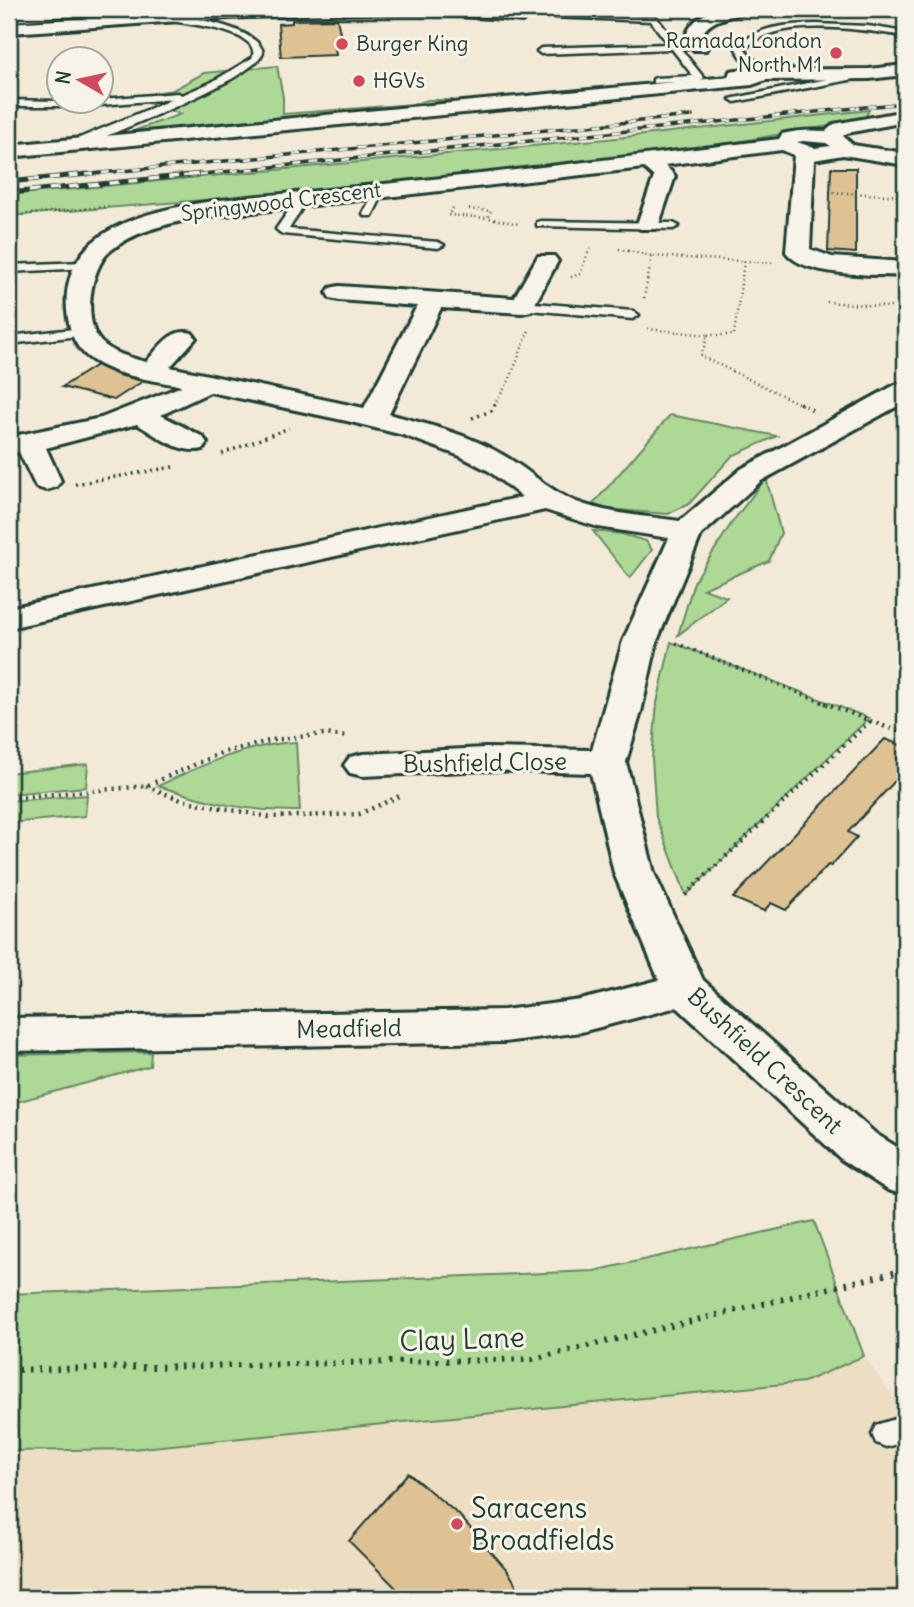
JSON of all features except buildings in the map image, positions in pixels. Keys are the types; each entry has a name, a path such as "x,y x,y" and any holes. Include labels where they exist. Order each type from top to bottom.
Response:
{"main road":[{"path":"9,16 104,9"},
{"path":"717,77 694,35 695,29 711,17 742,9"},
{"path":"9,28 157,17 354,10 522,16"},
{"path":"9,151 717,77 752,80 760,76 869,74 905,70"},
{"path":"837,143 841,128 903,118"},
{"name":"Springwood Crescent","path":"795,148 786,141 795,136 905,159"},
{"path":"795,148 801,191 798,252 804,258 905,269"},
{"name":"Springwood Crescent","path":"84,266 111,240 151,221 213,208 648,160 795,148"},
{"path":"648,160 664,176 648,224"},
{"path":"339,293 530,307 546,261"},
{"path":"84,266 77,296 83,332 92,348 122,363 206,384 373,418 484,455 548,500 601,519 687,531"},
{"path":"373,418 433,299"},
{"path":"152,371 183,338"},
{"path":"46,481 19,444 141,415 206,384"},
{"name":"Bushfield Crescent","path":"905,391 751,475 687,531 645,630 607,762 634,873 685,989 859,1147 905,1176"},
{"path":"141,415 194,443"},
{"path":"9,618 548,500"},
{"name":"Bushfield Close","path":"357,751 438,762 485,759 607,762"},
{"name":"Meadfield","path":"9,1035 504,1026 580,1016 685,989"}],"lane":[{"path":"494,13 653,19 699,78 656,81"},
{"path":"68,145 91,139 239,73 256,60 259,53 258,46 237,31 157,17"},
{"path":"760,76 772,72 747,59 740,49 752,37 773,31 823,26 905,34"},
{"path":"773,31 797,38"},
{"path":"877,40 905,41"},
{"path":"541,51 700,46"},
{"path":"735,99 869,74"},
{"path":"9,103 89,103 193,95"},
{"path":"368,215 380,190"},
{"path":"303,198 282,229 286,232 438,245"},
{"path":"541,224 673,226"},
{"path":"9,269 84,266"},
{"path":"530,307 633,316"},
{"path":"9,340 83,332"}],"path":[{"path":"801,191 905,197"},
{"path":"9,216 116,205"},
{"path":"643,304 652,256 771,264 804,258"},
{"path":"638,328 734,335 744,262"},
{"path":"827,302 890,307 905,303"},
{"path":"425,436 491,411 509,381 530,307"},
{"path":"708,335 701,356 845,424"},
{"path":"645,630 905,734"},
{"path":"649,908 682,898 870,721"},
{"path":"9,798 146,786 221,753 273,740 311,736 357,751"},
{"path":"146,786 180,800 269,817 359,814 423,783 438,762"},
{"name":"Clay Lane","path":"9,1370 533,1359 905,1270"}],"shaded area":[{"name":"Saracens Broadfields","path":"864,1356 905,1413 905,1598 9,1598 9,1451 132,1449 804,1382"}],"green space":[{"path":"277,66 283,97 283,114 452,100 450,104 128,133 181,114 145,102 154,93 173,90 204,73"},
{"path":"869,110 864,120 660,155 277,194 9,216 9,195 607,139"},
{"path":"670,415 777,436 732,456 689,504 668,514 606,509 593,504"},
{"path":"766,478 781,533 769,561 703,589 727,597 678,635 694,582 733,521"},
{"path":"593,531 622,534 646,541 652,550 630,578"},
{"path":"671,642 869,718 686,895 656,817 652,758 657,703"},
{"path":"296,742 300,811 262,810 228,805 158,786 242,751"},
{"path":"88,764 86,787 9,794 9,773"},
{"path":"87,795 85,816 9,823 9,801"},
{"path":"151,1052 150,1066 9,1104 9,1055"},
{"path":"814,1221 864,1356 804,1382 132,1449 9,1451 9,1294 594,1271"}],"railway":[{"path":"183,176 905,103"},
{"path":"70,176 692,116"},
{"path":"9,182 88,174"},
{"path":"9,193 201,174"}],"place":[{"name":"Burger King","path":"342,44"},
{"name":"Ramada London North M1","path":"836,53"},
{"name":"HGVs","path":"359,81"},
{"name":"Saracens Broadfields","path":"457,1524"}]}
